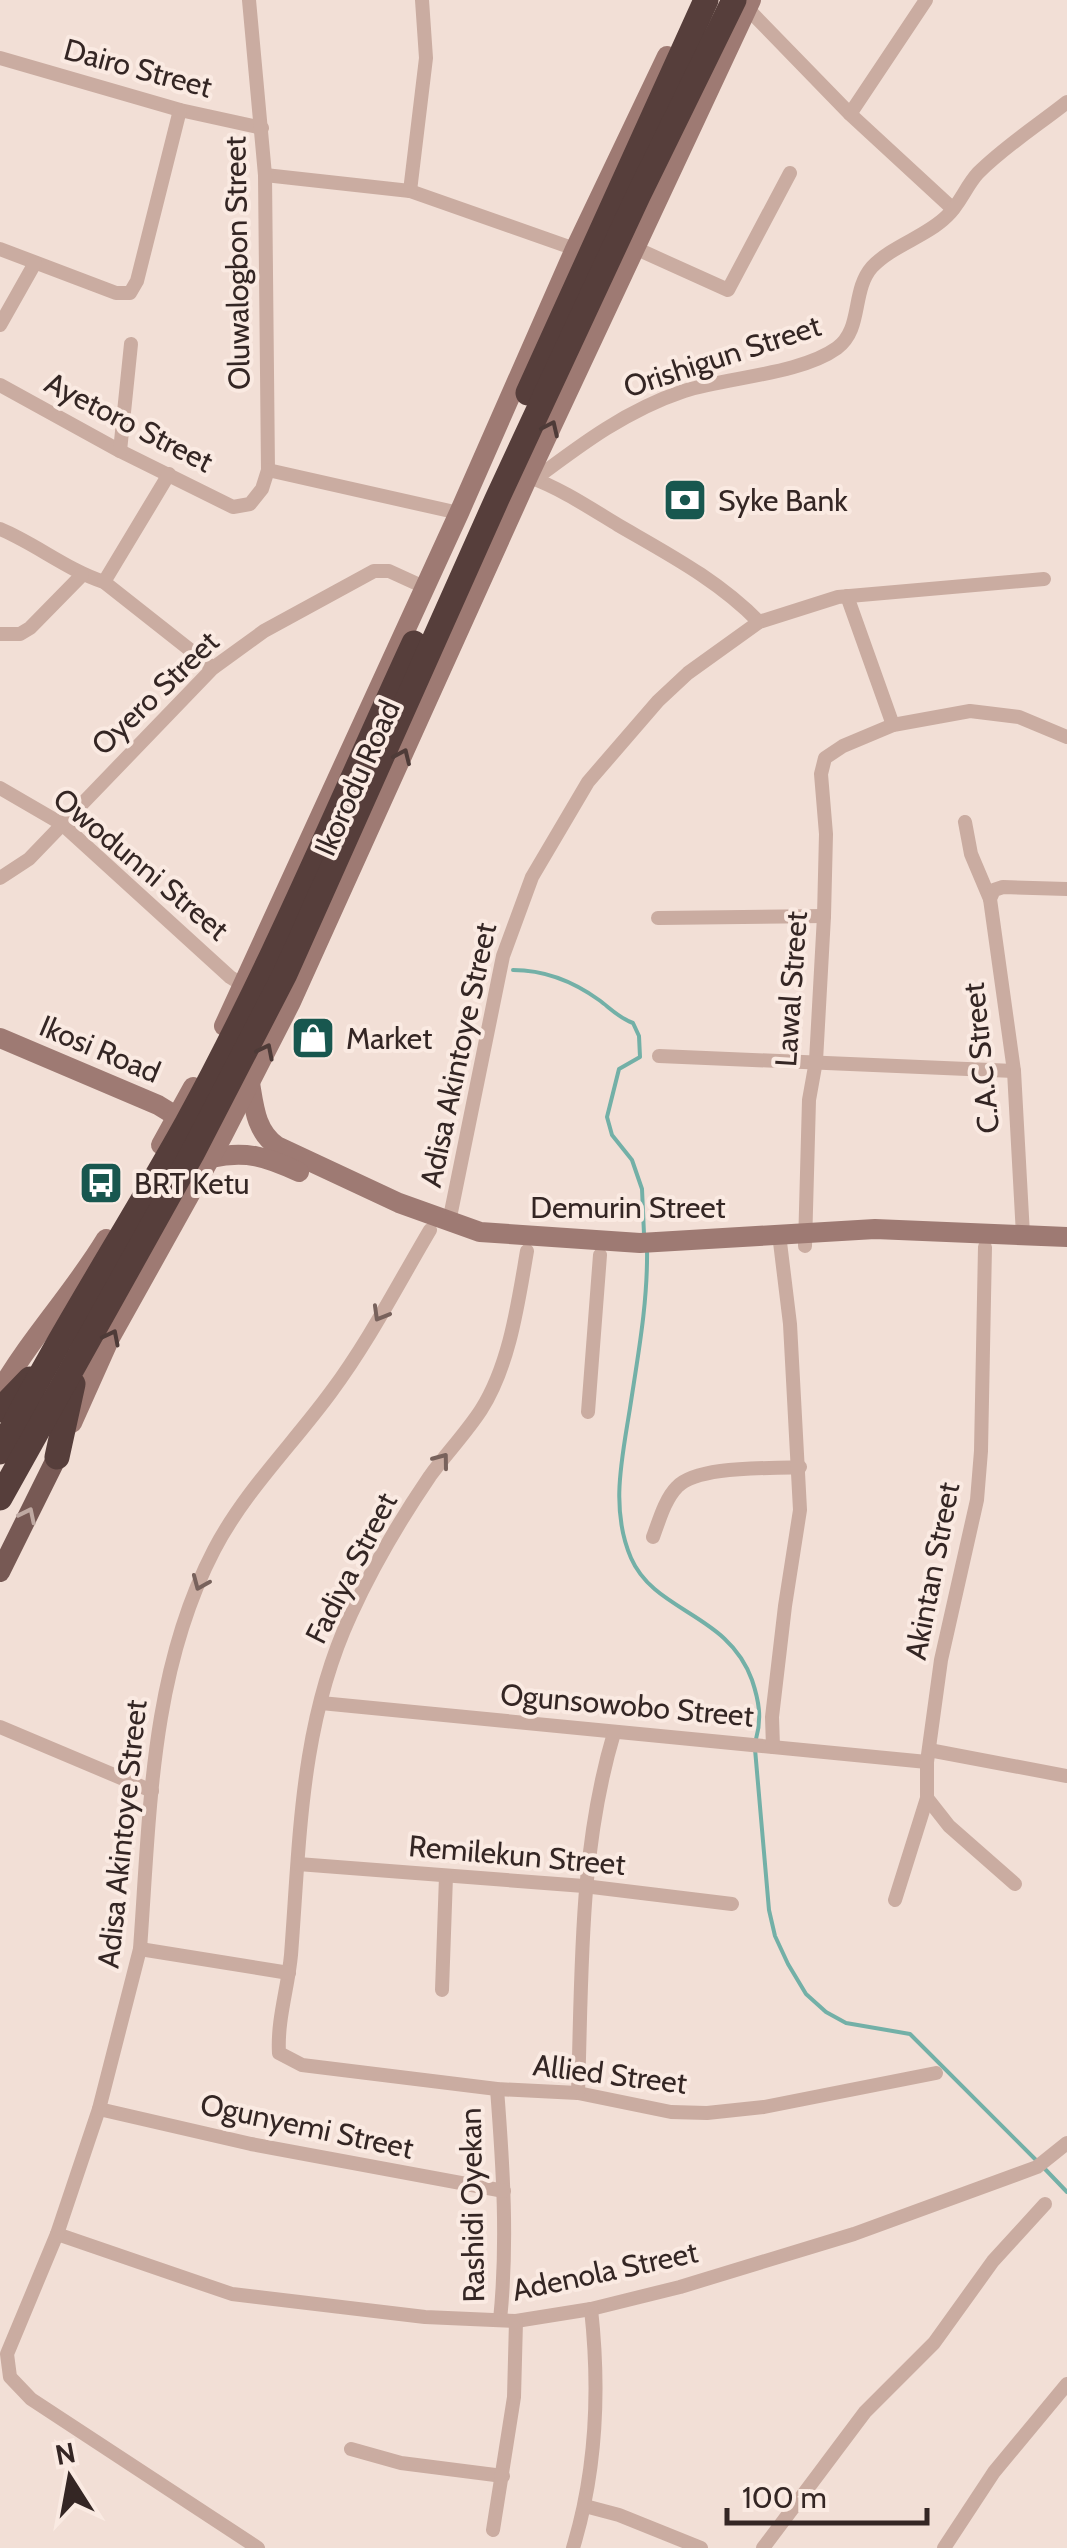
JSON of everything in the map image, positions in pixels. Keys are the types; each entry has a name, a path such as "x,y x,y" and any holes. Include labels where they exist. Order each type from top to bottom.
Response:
{"highway":[{"name":"Ikorodu Road","path":"0,1498 66,1356 252,994 706,0"},
{"name":"Ikorodu Road","path":"0,1452 208,1150 498,499 638,196 744,2"},
{"path":"0,1410 66,1356"},
{"path":"57,1457 66,1356"}],"main road":[{"name":"Ikorodu Road","path":"0,1572 57,1457"}],"street":[{"name":"Oluwalogbon Street","path":"249,0 265,175 268,470"},
{"path":"410,190 426,58 422,0"},
{"name":"Ikorodu Road","path":"0,1391 23,1351 50,1321 94,1259 206,1064 459,513 575,249 693,0"},
{"path":"850,114 926,0"},
{"path":"744,2 850,114 953,209"},
{"name":"Ikorodu Road","path":"57,1457 110,1338 291,1002 532,478 744,2"},
{"name":"Dairo Street","path":"0,58 180,110 262,128"},
{"name":"Orishigun Street","path":"532,478 606,426 639,408 730,379 798,365 841,346 850,334 869,272 884,257 946,217 979,172 1067,102"},
{"path":"0,249 116,292 130,293 137,281 180,110"},
{"path":"635,248 728,290 790,173"},
{"path":"265,175 410,190 575,249"},
{"path":"0,325 35,264"},
{"path":"120,451 131,344"},
{"name":"Ayetoro Street","path":"0,386 233,507 250,504 262,489 268,470"},
{"path":"268,470 459,513"},
{"path":"104,582 170,474"},
{"path":"532,478 712,581 759,622"},
{"path":"0,529 28,541 82,575 104,582 213,668"},
{"name":"Oyero Street","path":"0,878 29,859 213,668 264,631 374,571 390,571 424,587"},
{"path":"0,634 20,634 30,628 82,575"},
{"name":"Adisa Akintoye Street","path":"258,2548 31,2399 10,2377 6,2354 57,2234 99,2109 140,1949 158,1728 168,1675 196,1590 234,1516 336,1386 439,1226 503,956 532,876 588,782 688,673 759,622 847,596 1044,579"},
{"path":"847,596 893,725 970,711 1018,717 1067,737"},
{"name":"Lawal Street","path":"805,1239 809,1100 816,1061 824,916 826,834 820,774 826,758 842,746 893,725"},
{"name":"Owodunni Street","path":"0,788 62,824 244,986"},
{"name":"C.A.C Street","path":"965,822 970,854 990,898 1014,1071 1022,1235"},
{"path":"990,898 994,890 1002,887 1067,889"},
{"path":"658,918 824,916"},
{"name":"Ikosi Road","path":"0,1038 158,1104 176,1116"},
{"path":"659,1056 1014,1071"},
{"name":"Demurin Street","path":"250,1083 260,1126 268,1140 439,1226 640,1249"},
{"name":"Demurin Street","path":"208,1150 257,1154 478,1243 527,1250 600,1255 805,1239 1067,1250"},
{"name":"Demurin Street","path":"805,1239 876,1229 1067,1237"},
{"path":"772,1747 785,1606 800,1529 800,1467 780,1240"},
{"name":"Akintan Street","path":"894,1900 927,1798 928,1756 941,1660 977,1500 985,1248"},
{"name":"Fadiya Street","path":"279,2053 289,1973 302,1789 321,1702 350,1616 392,1535 481,1409 494,1382 511,1332 527,1250"},
{"path":"588,1412 600,1255"},
{"path":"653,1537 677,1486 693,1478 714,1472 800,1467"},
{"name":"Ogunsowobo Street","path":"321,1702 614,1733 928,1756 1067,1776"},
{"path":"0,1727 152,1791"},
{"path":"578,2092 584,1886 597,1801 614,1733"},
{"path":"927,1798 948,1826 1015,1884"},
{"name":"Remilekun Street","path":"298,1864 584,1886 732,1904"},
{"path":"442,1990 446,1876"},
{"path":"140,1949 289,1973"},
{"name":"Allied Street","path":"279,2053 302,2065 497,2089 578,2092 671,2112 734,2112 936,2073"},
{"name":"Rashidi Oyekan","path":"493,2530 514,2397 497,2089"},
{"name":"Ogunyemi Street","path":"99,2109 251,2144 504,2191"},
{"name":"Adenola Street","path":"57,2234 232,2294 425,2318 508,2320 591,2308 680,2287 854,2234 1037,2167 1063,2145"},
{"path":"763,2548 865,2412 934,2343 993,2261 1045,2204"},
{"path":"572,2548 586,2506 598,2396 591,2308"},
{"path":"944,2548 994,2472 1067,2384"},
{"path":"350,2449 401,2463 503,2476"},
{"path":"586,2506 700,2548"}],"waterway":[{"path":"513,970 536,972 569,983 633,1023 639,1036 640,1057 619,1069 607,1117 612,1135 632,1160 642,1189 644,1234"},
{"path":"647,1248 642,1328 620,1484 625,1540 642,1576 726,1640 741,1658 758,1702 756,1739"},
{"path":"755,1749 769,1910 775,1936 806,1994 846,2023 910,2034 1037,2161"},
{"path":"1044,2168 1067,2192"}],"place":[{"name":"Syke Bank","path":"685,500"},
{"name":"Market","path":"313,1038"},
{"name":"BRT Ketu","path":"101,1183"}]}
